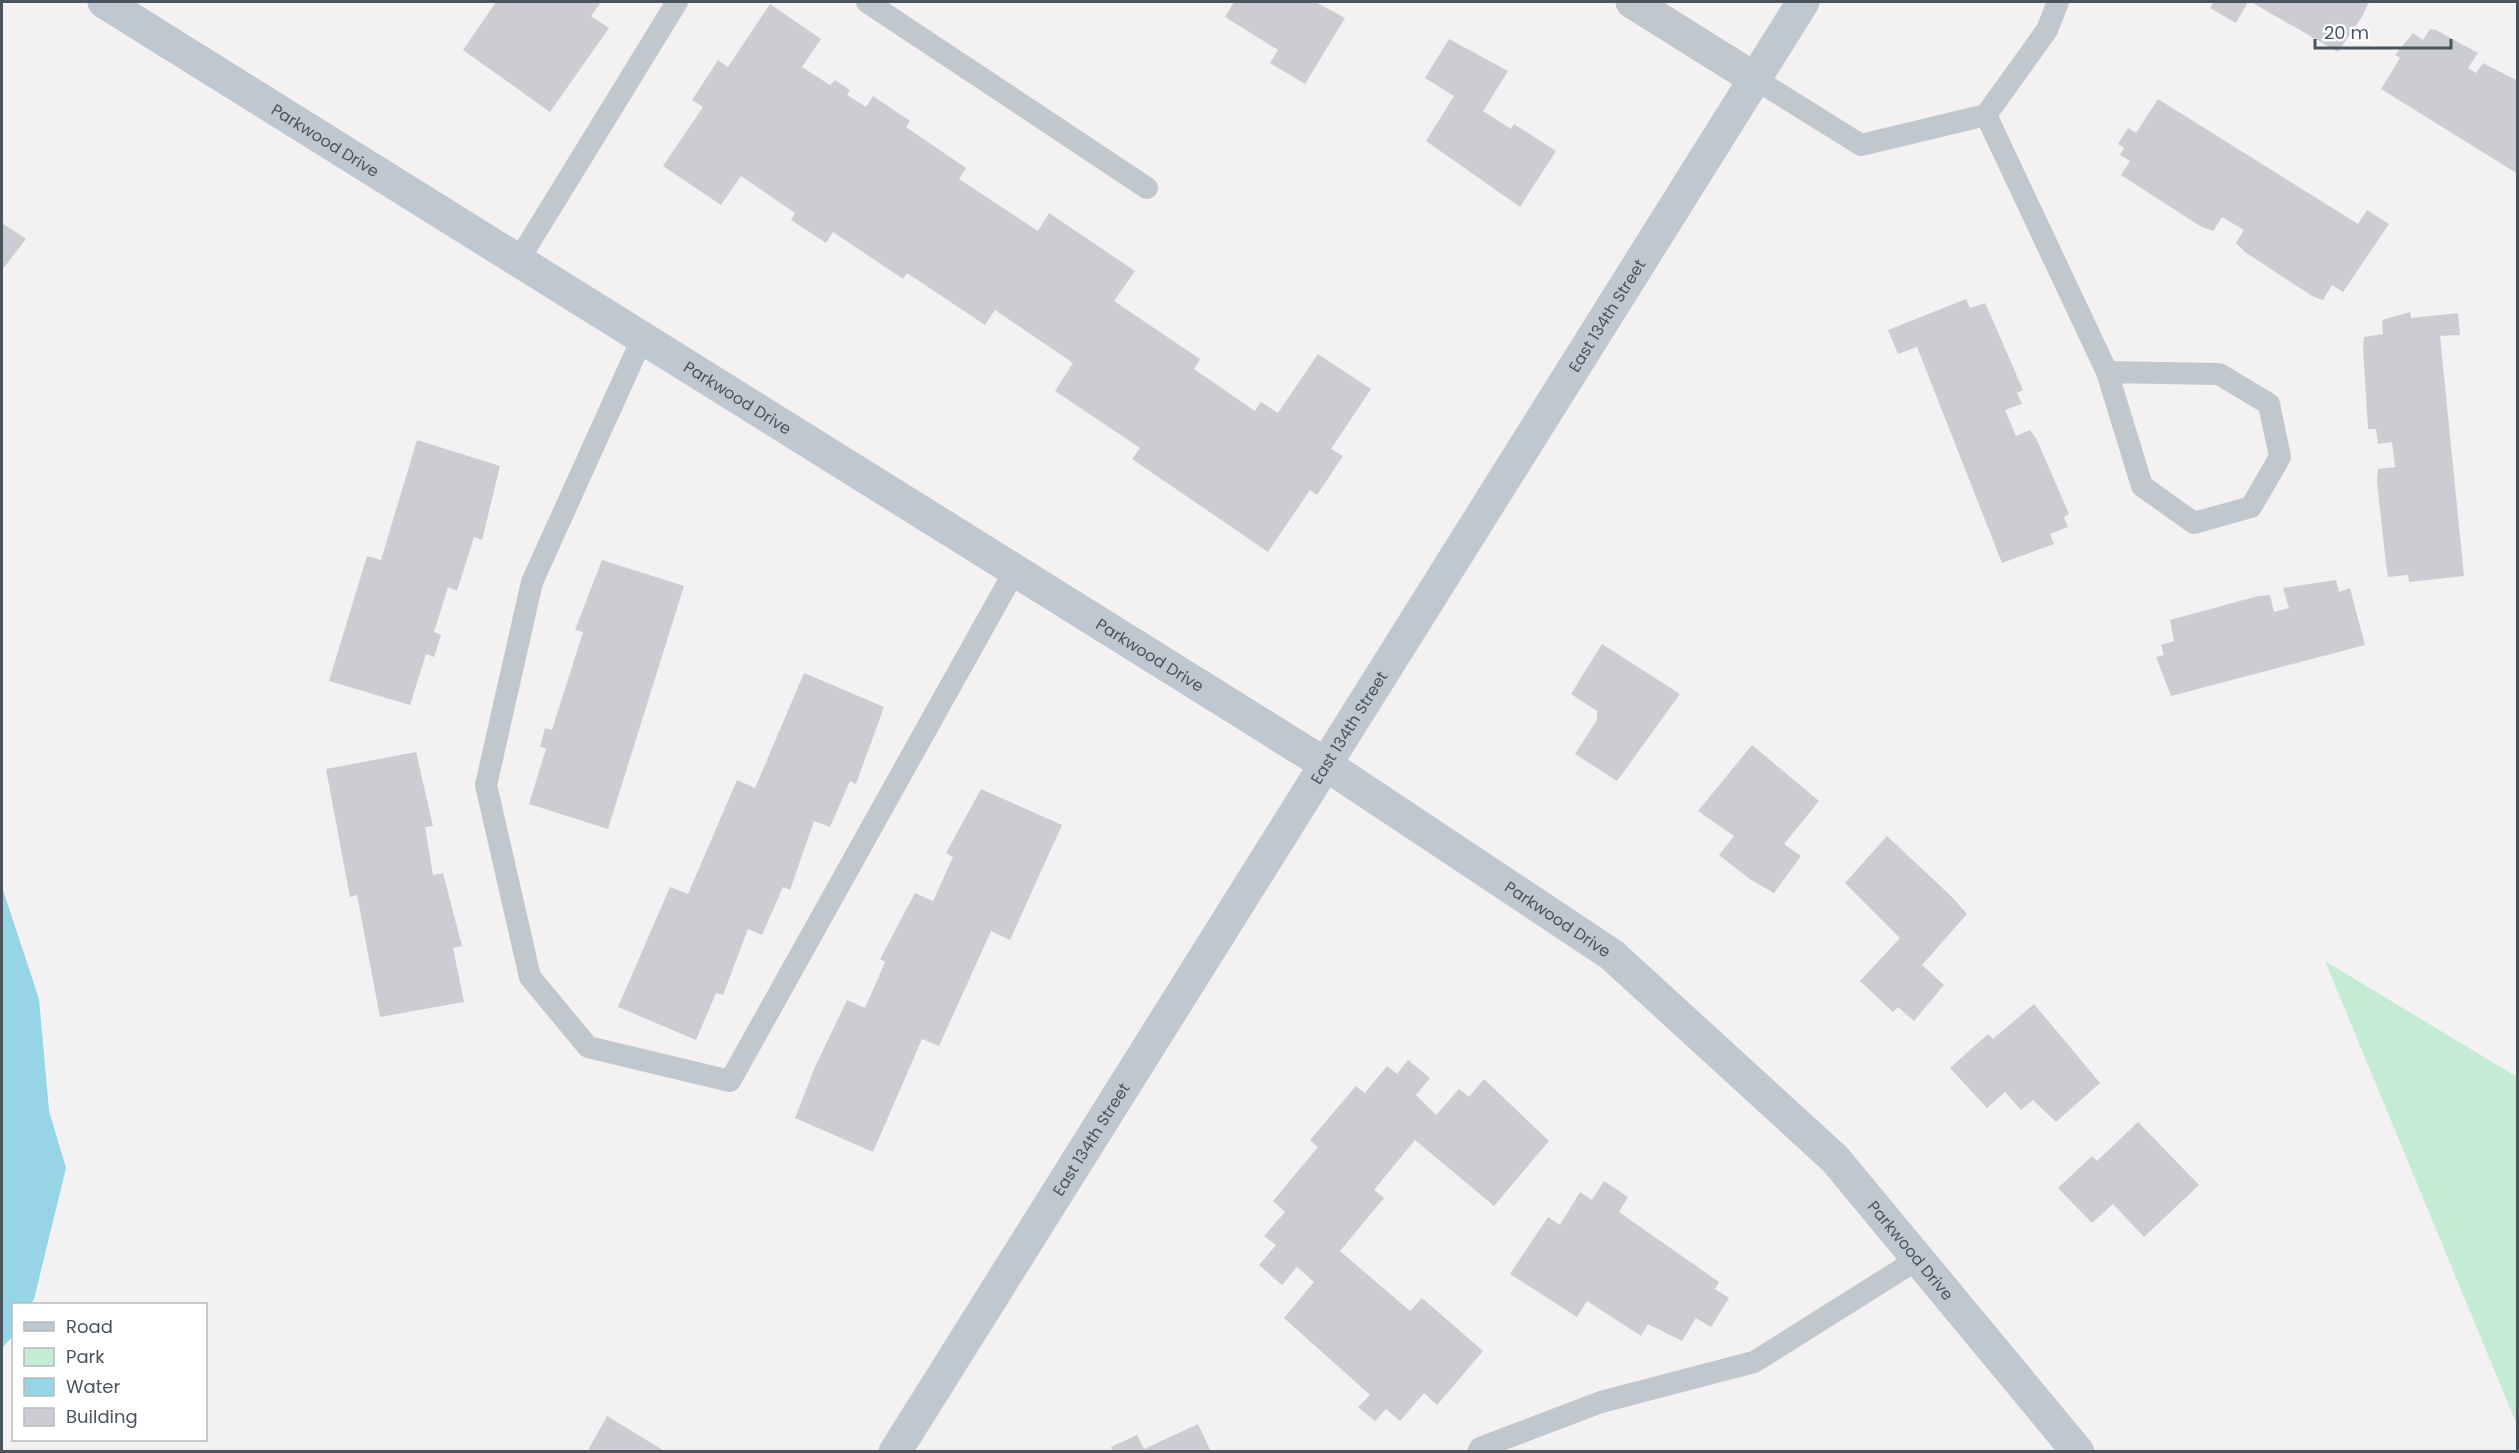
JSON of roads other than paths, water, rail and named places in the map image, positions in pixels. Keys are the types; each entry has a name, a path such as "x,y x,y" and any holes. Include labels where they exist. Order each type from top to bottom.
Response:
{"street":[{"name":"Parkwood Drive","path":"104,2 1325,764 1612,956 1835,1159 2078,1452"},
{"path":"1632,2 1755,79"},
{"name":"East 134th Street","path":"895,1452 1803,2"}],"lane":[{"path":"518,261 677,2"},
{"path":"867,2 1147,188"},
{"path":"1755,79 1861,144 1986,115 2047,30 2058,2"},
{"path":"1986,115 2107,372 2142,486 2194,523 2251,507 2280,457 2269,404 2219,374 2107,372"},
{"path":"642,339 532,582 486,785 530,976 588,1047 730,1081 1014,572"},
{"path":"1478,1452 1480,1448 1601,1402 1754,1362 1918,1259"}],"water":[{"path":"2,887 39,999 49,1111 66,1168 34,1299 32,1303 12,1303 12,1337 2,1348"}]}
